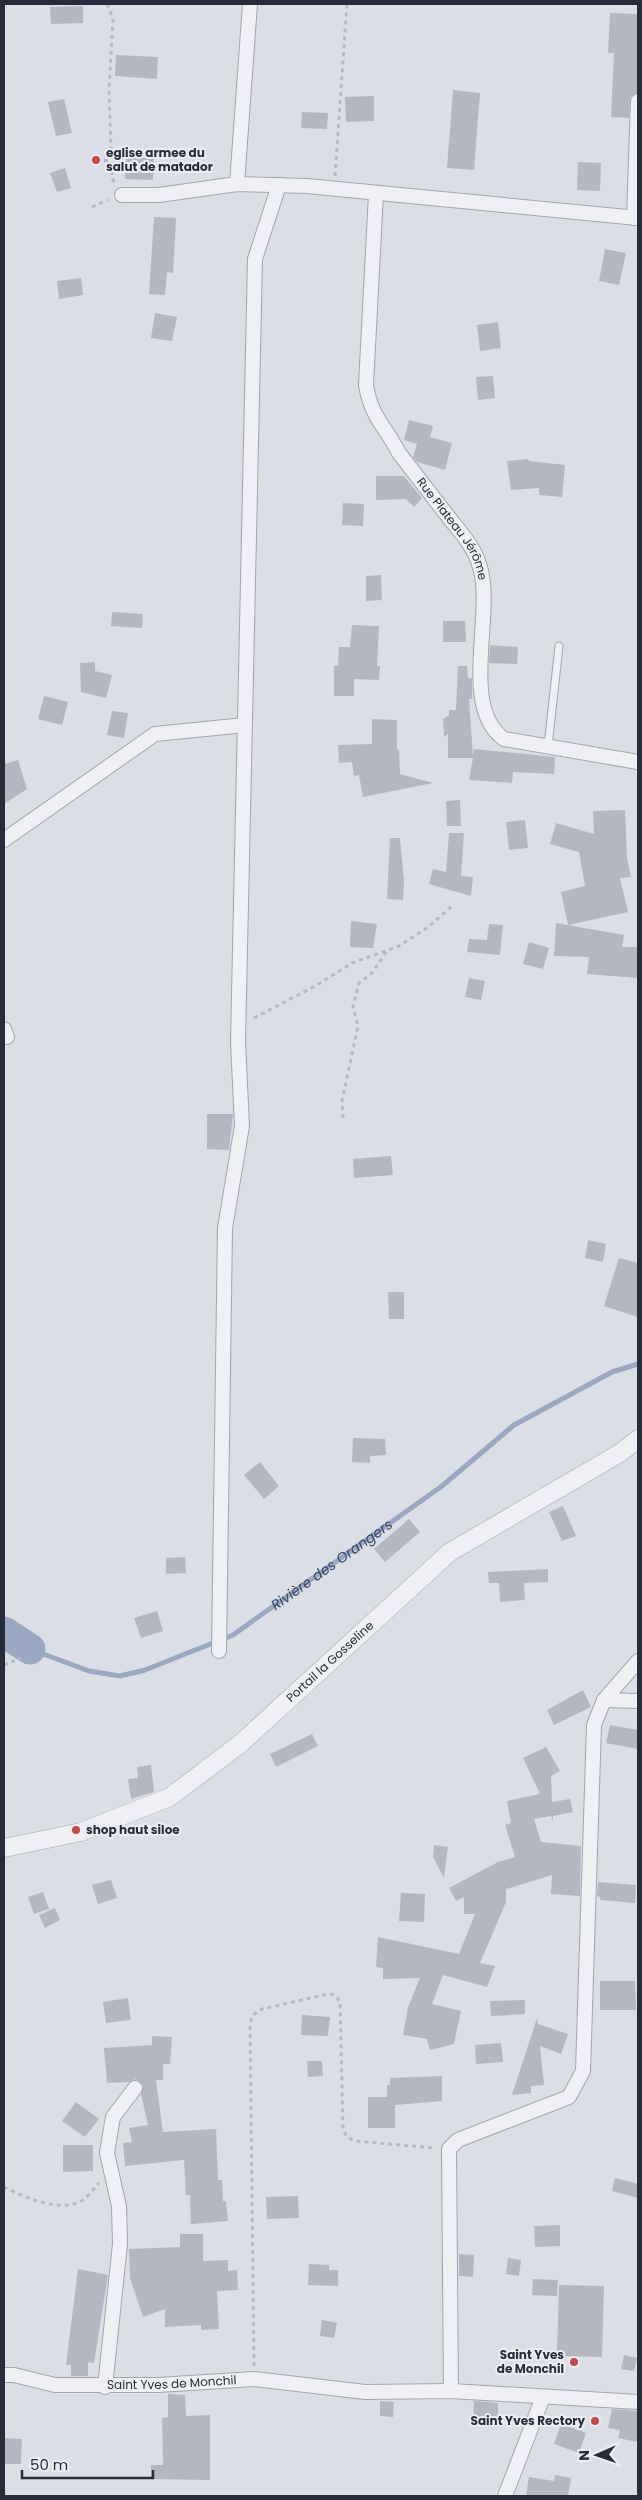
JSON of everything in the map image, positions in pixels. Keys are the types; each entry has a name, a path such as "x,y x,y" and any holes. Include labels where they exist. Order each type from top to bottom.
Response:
{"street":[{"path":"237,184 250,4"},
{"path":"122,195 159,195 237,184 279,185 636,218 638,101"},
{"path":"219,1651 225,1228 242,1126 238,1042 255,259 279,185"},
{"name":"Rue Plateau Jérôme","path":"376,194 367,377 369,403 378,422 470,545 480,564 483,584 480,654 484,714 495,733 504,739 638,762"},
{"path":"4,840 155,734 245,725"},
{"name":"Portail la Gosseline","path":"4,1848 81,1832 170,1797 240,1744 450,1552 620,1453 638,1439"},
{"path":"451,2391 449,2150 458,2140 569,2097 584,2071 594,1725 604,1700 638,1661"},
{"path":"604,1700 638,1701"},
{"path":"105,2387 120,2244 119,2206 107,2152 113,2117 135,2088"},
{"name":"Saint Yves de Monchil","path":"4,2375 14,2374 55,2385 105,2387 254,2379 364,2392 451,2391 638,2402"},
{"path":"505,2496 543,2397"}],"lane":[{"path":"548,746 559,646"}],"path":[{"path":"106,4 113,19 108,90 112,178 122,195"},
{"path":"334,189 347,4"},
{"path":"96,160 112,161"},
{"path":"252,1019 317,986 352,963 399,946 428,928 451,907"},
{"path":"343,1118 342,1101 358,1026 353,1007 359,983 372,973 387,951"},
{"path":"4,1665 21,1658"},
{"path":"254,2379 250,2024 253,2015 262,2009 328,1994 335,1995 340,2002 342,2129 347,2137 355,2141 449,2150"},
{"path":"4,2187 21,2196 63,2206 82,2200 105,2177 109,2163"}],"building":[{"path":"83,6 83,23 51,24 50,7"},
{"path":"610,13 638,14 637,93 630,97 629,118 611,117 614,53 608,53"},
{"path":"116,55 158,57 157,79 115,76"},
{"path":"453,90 480,93 474,170 447,168"},
{"path":"374,96 374,121 346,122 345,97"},
{"path":"64,99 72,133 56,136 48,102"},
{"path":"302,112 328,113 327,129 301,128"},
{"path":"126,157 154,158 153,180 125,179"},
{"path":"578,162 601,163 600,191 577,190"},
{"path":"65,168 71,188 57,192 50,173"},
{"path":"154,217 176,218 173,273 167,272 165,295 149,294"},
{"path":"605,249 626,253 619,285 599,281"},
{"path":"81,278 83,295 59,299 57,281"},
{"path":"155,313 177,317 172,341 151,338"},
{"path":"498,322 501,348 480,351 477,325"},
{"path":"493,376 495,398 478,400 476,377"},
{"path":"409,420 433,426 430,437 452,443 445,470 417,462 413,457 417,444 404,440"},
{"path":"528,459 529,461 565,465 562,497 539,495 539,488 511,490 507,461"},
{"path":"376,476 404,476 422,498 414,507 406,499 376,500"},
{"path":"343,503 364,504 363,526 342,525"},
{"path":"381,575 382,600 366,601 366,576"},
{"path":"112,612 143,614 142,628 111,626"},
{"path":"443,621 465,621 466,642 443,642"},
{"path":"352,625 379,626 377,666 380,666 379,680 354,679 354,696 334,696 334,666 338,666 339,647 350,647"},
{"path":"490,645 518,647 517,664 489,663"},
{"path":"95,662 95,671 112,675 106,698 81,692 80,663"},
{"path":"458,666 467,666 468,678 472,678 472,699 469,699 473,756 474,749 555,757 554,774 513,772 512,783 469,780 473,758 448,758 448,734 444,737 443,719 449,715 449,710 456,710"},
{"path":"44,696 68,702 62,725 38,719"},
{"path":"112,711 128,713 124,738 107,735"},
{"path":"372,719 397,720 397,750 399,749 400,774 433,783 363,797 359,775 354,776 352,762 339,763 338,745 372,744"},
{"path":"18,760 27,789 4,804 4,764"},
{"path":"460,800 461,826 447,826 446,801"},
{"path":"625,810 627,858 631,877 620,878 628,912 568,925 561,892 585,886 579,852 550,844 556,823 594,834 593,811"},
{"path":"525,820 528,848 509,850 506,822"},
{"path":"449,833 464,833 461,876 473,877 471,896 429,884 433,869 446,872"},
{"path":"390,838 400,838 404,881 403,900 387,899"},
{"path":"351,921 377,924 373,948 350,947"},
{"path":"556,923 624,935 622,947 638,947 638,978 587,974 589,957 554,956"},
{"path":"489,924 503,925 500,955 467,952 469,939 487,940"},
{"path":"529,942 549,948 543,969 523,964"},
{"path":"469,978 485,981 481,1000 465,997"},
{"path":"207,1114 233,1114 229,1150 207,1149"},
{"path":"391,1156 393,1175 354,1178 353,1159"},
{"path":"588,1240 606,1244 603,1262 585,1258"},
{"path":"619,1258 638,1263 638,1317 604,1306"},
{"path":"388,1292 404,1292 404,1319 389,1319"},
{"path":"353,1438 385,1439 386,1455 370,1456 370,1463 352,1462"},
{"path":"260,1462 279,1486 264,1499 244,1475"},
{"path":"563,1506 576,1536 562,1541 549,1512"},
{"path":"409,1519 420,1532 385,1562 374,1549"},
{"path":"185,1557 186,1573 166,1574 166,1558"},
{"path":"548,1569 548,1582 524,1583 525,1600 500,1602 499,1583 489,1583 488,1572"},
{"path":"157,1611 163,1631 141,1638 134,1618"},
{"path":"583,1690 591,1707 554,1725 547,1710"},
{"path":"610,1725 638,1730 638,1749 606,1743"},
{"path":"312,1734 318,1746 276,1767 270,1754"},
{"path":"546,1747 560,1771 551,1776 552,1802 570,1799 573,1812 553,1816 553,1820 551,1816 534,1819 541,1842 581,1846 580,1896 551,1894 552,1875 506,1889 506,1902 480,1963 495,1966 487,1987 443,1975 432,2004 461,2011 454,2044 430,2050 427,2039 403,2035 408,2007 420,1978 383,1979 383,1968 376,1967 378,1937 459,1954 475,1914 464,1914 464,1897 456,1901 449,1888 498,1862 515,1857 505,1825 511,1823 507,1801 540,1794 523,1758"},
{"path":"151,1765 154,1792 131,1799 128,1779 138,1778 137,1767"},
{"path":"434,1845 448,1847 444,1878 433,1857"},
{"path":"111,1880 117,1898 98,1904 92,1885"},
{"path":"598,1882 636,1885 635,1903 600,1900 600,1897 597,1896"},
{"path":"43,1892 49,1909 34,1914 28,1897"},
{"path":"401,1893 425,1894 424,1922 399,1921"},
{"path":"55,1908 60,1920 45,1928 39,1915"},
{"path":"600,1981 635,1981 636,2010 600,2010"},
{"path":"128,1998 131,2020 106,2023 103,2002"},
{"path":"525,2000 525,2014 491,2016 490,2001"},
{"path":"302,2015 330,2017 328,2036 301,2035"},
{"path":"537,2018 538,2024 568,2034 561,2054 540,2046 544,2085 531,2086 531,2093 512,2095"},
{"path":"152,2036 172,2037 170,2064 163,2064 163,2080 156,2080 163,2132 216,2129 218,2180 222,2180 223,2201 226,2201 228,2221 191,2224 190,2195 186,2195 184,2160 125,2166 123,2143 132,2142 129,2128 148,2125 141,2094 143,2085 136,2079 129,2082 107,2083 104,2048 152,2045"},
{"path":"501,2043 503,2062 476,2064 475,2045"},
{"path":"307,2061 322,2061 323,2076 308,2077"},
{"path":"442,2076 442,2101 395,2105 395,2128 368,2128 368,2097 387,2097 387,2085 390,2085 390,2078"},
{"path":"76,2102 99,2119 85,2137 62,2121"},
{"path":"63,2145 93,2145 93,2171 63,2172"},
{"path":"615,2178 638,2184 638,2198 612,2191"},
{"path":"298,2196 299,2218 267,2219 266,2197"},
{"path":"560,2225 560,2246 535,2247 534,2226"},
{"path":"180,2234 203,2234 203,2261 228,2260 228,2271 237,2270 238,2290 217,2291 219,2329 201,2330 201,2325 165,2327 165,2309 143,2317 130,2278 129,2249 180,2247"},
{"path":"459,2254 474,2255 473,2277 459,2276"},
{"path":"508,2258 521,2260 519,2276 506,2274"},
{"path":"309,2264 329,2265 329,2270 338,2270 338,2286 308,2285"},
{"path":"78,2269 108,2275 94,2363 88,2362 88,2376 71,2376 71,2365 66,2365"},
{"path":"533,2279 558,2280 557,2296 532,2295"},
{"path":"559,2285 604,2286 602,2357 557,2356"},
{"path":"322,2320 337,2323 334,2338 320,2336"},
{"path":"624,2355 637,2358 634,2371 621,2369"},
{"path":"168,2394 185,2395 186,2416 210,2415 210,2480 151,2479 151,2465 163,2465 162,2418 168,2417"},
{"path":"380,2401 394,2402 393,2417 380,2416"},
{"path":"474,2401 498,2403 498,2427 480,2426 480,2423 473,2423"},
{"path":"612,2409 638,2411 637,2442 618,2438 620,2430 608,2428"},
{"path":"561,2424 586,2433 579,2453 554,2444"},
{"path":"4,2438 22,2439 21,2464 4,2464"},
{"path":"555,2475 571,2478 568,2496 526,2496 529,2477 554,2481"}],"waterway":[{"name":"Rivière des Orangers","path":"30,1649 89,1671 120,1676 145,1670 233,1635 442,1486 514,1425 612,1372 638,1364"},
{"name":"Rivière des Orangers","path":"4,1632 30,1649"}],"place":[{"name":"eglise armee du salut de matador","path":"96,160"},
{"name":"shop haut siloe","path":"76,1830"},
{"name":"Saint Yves de Monchil","path":"574,2362"},
{"name":"Saint Yves Rectory","path":"595,2421"}]}
